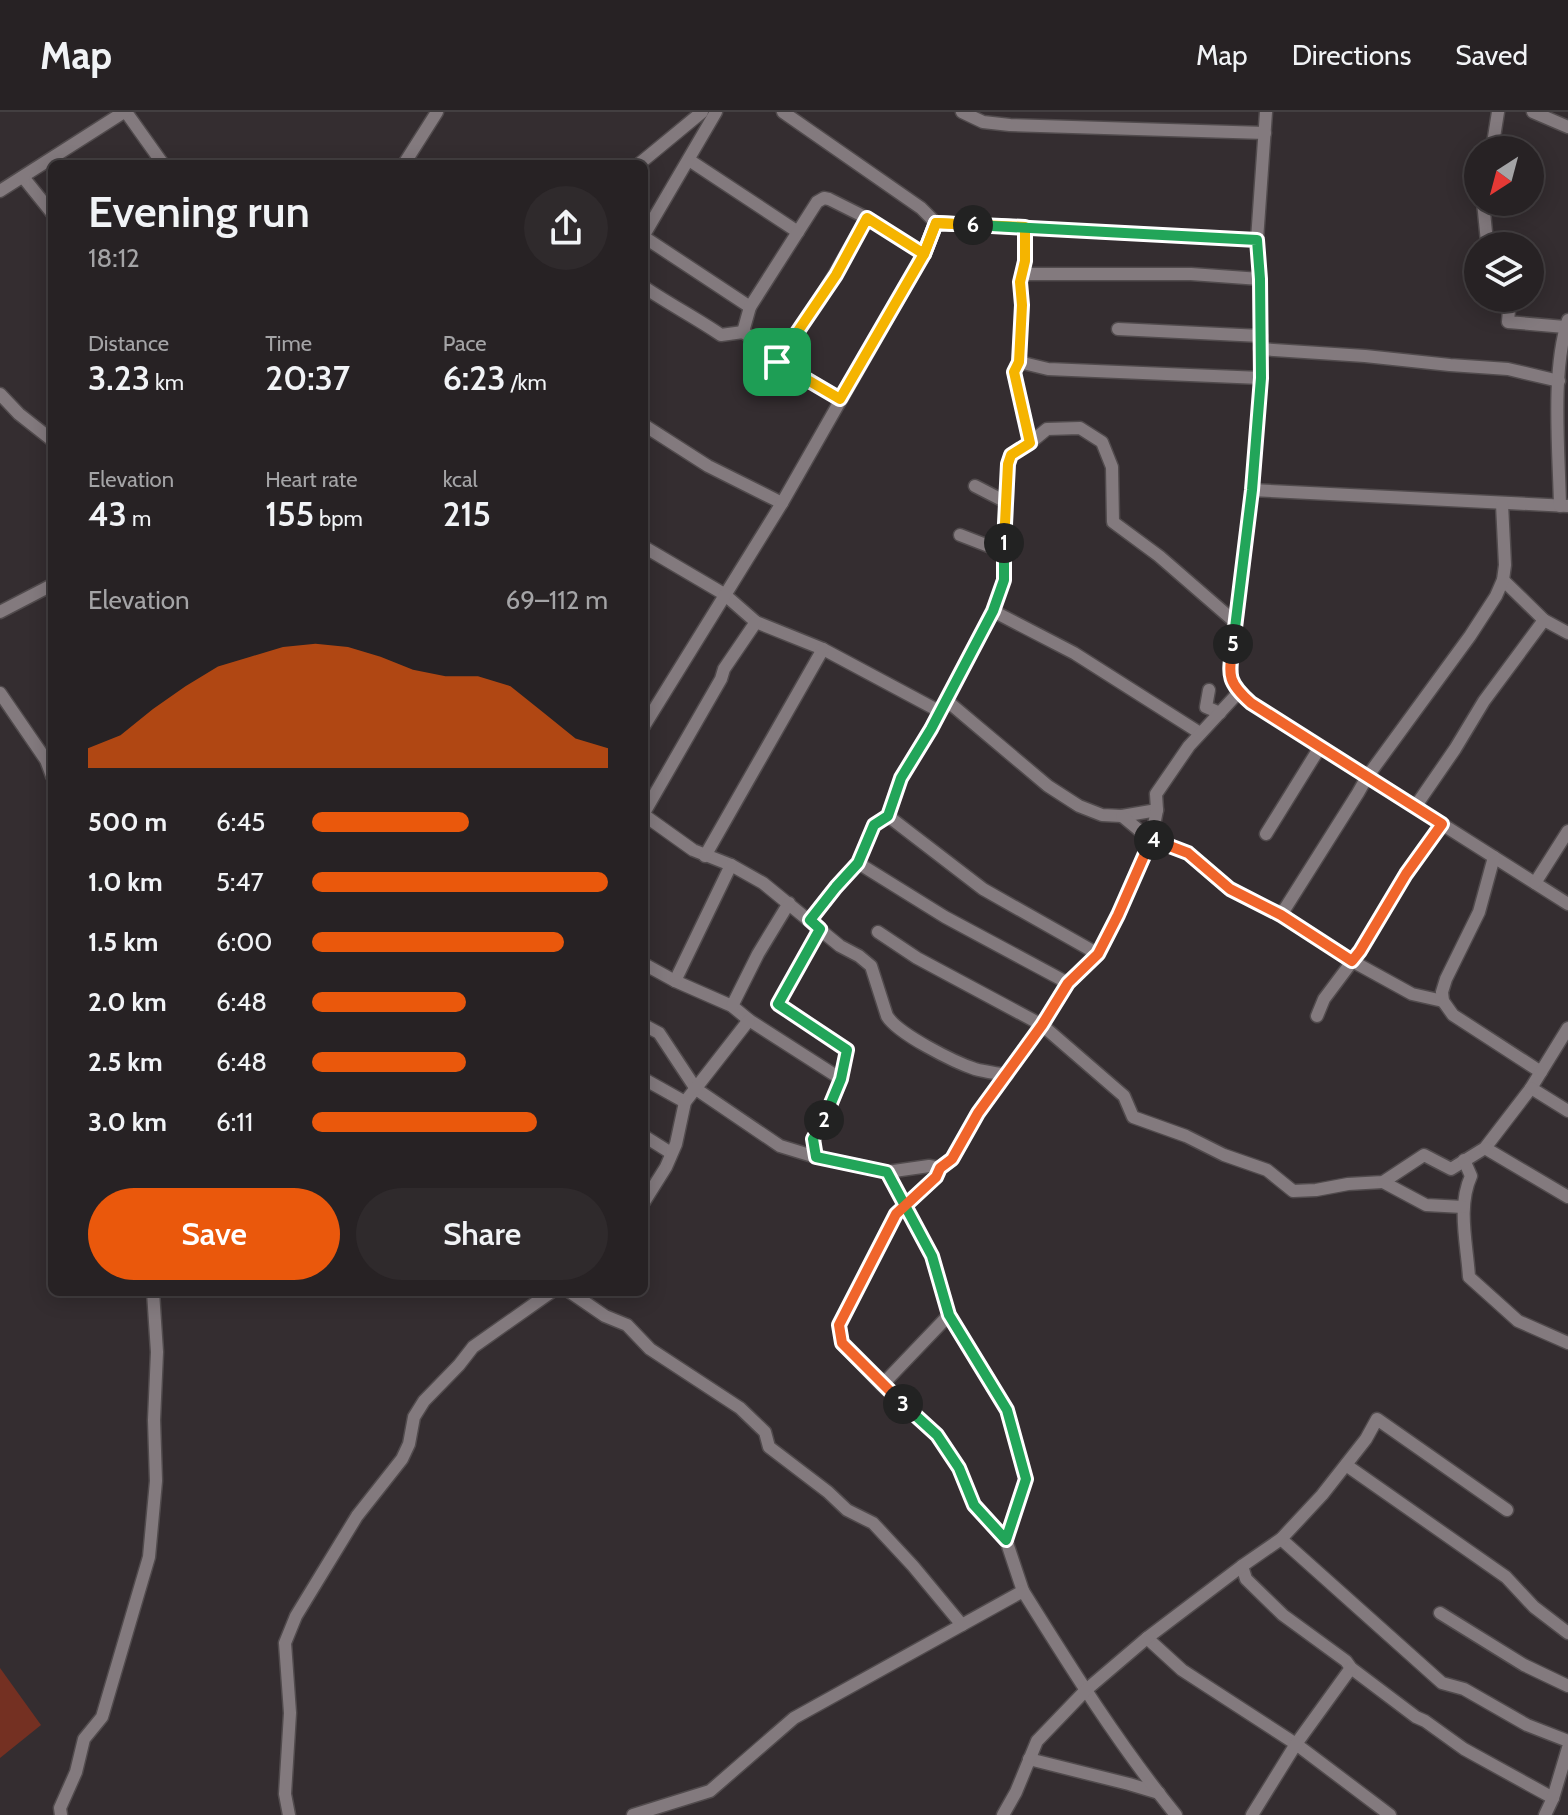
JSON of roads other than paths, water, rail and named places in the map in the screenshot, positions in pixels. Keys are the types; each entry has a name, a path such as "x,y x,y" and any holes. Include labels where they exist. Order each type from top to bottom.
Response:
{"street":[{"path":"50,160 125,112 160,160"},
{"path":"407,160 437,112"},
{"path":"644,160 702,112"},
{"path":"648,229 716,112"},
{"path":"783,112 921,208 936,223 1257,240"},
{"path":"962,112 983,122 1010,125 1265,133"},
{"path":"1266,112 1257,240 1261,378 1252,490 1230,671 1232,683 1251,703 1568,904"},
{"path":"1494,136 1498,112"},
{"path":"1533,112 1556,116 1568,127"},
{"path":"689,160 798,232"},
{"path":"0,191 48,161"},
{"path":"23,177 48,208"},
{"path":"743,332 750,307 817,202 824,198 867,218 924,254"},
{"path":"777,362 836,275 867,218"},
{"path":"648,719 782,503 924,254 936,223"},
{"path":"1025,227 1025,261 1020,282 1019,362 1014,372 1030,443"},
{"path":"648,239 750,307"},
{"path":"1022,274 1191,274 1260,279"},
{"path":"648,290 721,335 743,332 758,342 777,362 840,399"},
{"path":"1252,490 1564,506 1559,381 1567,324 1508,322 1509,312"},
{"path":"1118,329 1508,369 1559,381"},
{"path":"1019,362 1048,369 1261,378"},
{"path":"0,394 48,437"},
{"path":"648,428 708,466 782,503"},
{"path":"816,1157 813,1139 825,1120 841,1079 847,1050 778,1004 836,887 858,863 874,825 888,816 901,778 931,729 993,611 1004,580 1008,464 1011,455 1047,429 1080,428 1102,442 1112,467 1113,522 1159,556 1235,622"},
{"path":"975,486 1006,502"},
{"path":"1281,915 1367,777 1496,596 1505,565 1502,504"},
{"path":"960,535 1004,552"},
{"path":"648,549 724,594 756,622 823,649 943,706 1079,806 1102,815 1122,816 1157,810"},
{"path":"1503,580 1544,620 1568,633"},
{"path":"0,612 48,587"},
{"path":"993,611 1074,653 1200,733"},
{"path":"1415,807 1484,701 1544,620"},
{"path":"648,807 724,669 756,622"},
{"path":"705,856 823,649"},
{"path":"1209,690 1206,707 1220,713"},
{"path":"1176,1815 1086,1690 1023,1591 1006,1540 974,1505 959,1468 937,1435 842,1343 839,1325 896,1214 952,1159 978,1113 1042,1025 1068,983 1098,954 1151,840 1157,810 1156,794 1189,746 1239,692"},
{"path":"0,693 48,765"},
{"path":"1266,834 1320,747"},
{"path":"888,816 983,889 1098,954"},
{"path":"1122,816 1151,840 1188,853 1230,889 1281,915 1352,961 1412,994 1443,1001"},
{"path":"648,817 693,850 731,865 763,883 840,946 871,966 891,1023 975,1069 1007,1075"},
{"path":"1317,1016 1324,999 1360,951 1406,874 1442,824"},
{"path":"1535,883 1568,831"},
{"path":"1494,857 1479,912 1446,979 1443,1001 1453,1015 1541,1072"},
{"path":"858,863 945,917 1068,983"},
{"path":"675,981 731,865"},
{"path":"732,1006 758,954 789,903"},
{"path":"878,932 917,958 1042,1025 1124,1096 1133,1117 1267,1170 1293,1191 1383,1182 1424,1155 1451,1169 1485,1148 1531,1088 1568,1028"},
{"path":"648,966 732,1006 841,1079"},
{"path":"648,1196 676,1144 685,1102 749,1020"},
{"path":"648,1027 659,1033 696,1089 780,1146 887,1172 929,1166 940,1168"},
{"path":"648,1081 685,1102"},
{"path":"1531,1088 1568,1111"},
{"path":"648,1139 671,1153"},
{"path":"1485,1148 1568,1197"},
{"path":"1464,1160 1471,1176 1463,1207 1469,1277 1518,1321 1568,1343"},
{"path":"887,1172 932,1256 949,1315 1007,1410 1026,1479 1006,1540"},
{"path":"1383,1182 1426,1205 1463,1207"},
{"path":"61,1815 60,1808 76,1772 84,1739 102,1717 149,1557 156,1481 154,1420 157,1352 153,1296"},
{"path":"289,1815 285,1794 290,1713 285,1643 296,1616 357,1516 402,1459 409,1444 414,1417 424,1401 473,1347 545,1296"},
{"path":"576,1296 605,1316 627,1325 650,1349 740,1408 765,1432 769,1447 847,1510 873,1523 962,1625"},
{"path":"882,1385 949,1315"},
{"path":"1003,1815 1037,1741 1086,1690 1147,1638 1281,1539 1346,1465 1377,1419 1507,1510"},
{"path":"1346,1465 1506,1577 1534,1607 1568,1633"},
{"path":"1281,1539 1442,1683 1464,1689 1527,1725 1568,1741"},
{"path":"1242,1566 1246,1579 1283,1615 1416,1717 1464,1749 1553,1798"},
{"path":"633,1815 710,1791 794,1718 1023,1591"},
{"path":"1440,1613 1524,1665 1568,1686"},
{"path":"1147,1638 1182,1670 1296,1744 1390,1815"},
{"path":"1252,1815 1296,1744 1351,1668"},
{"path":"1545,1815 1568,1748"},
{"path":"1029,1759 1159,1793"}]}
